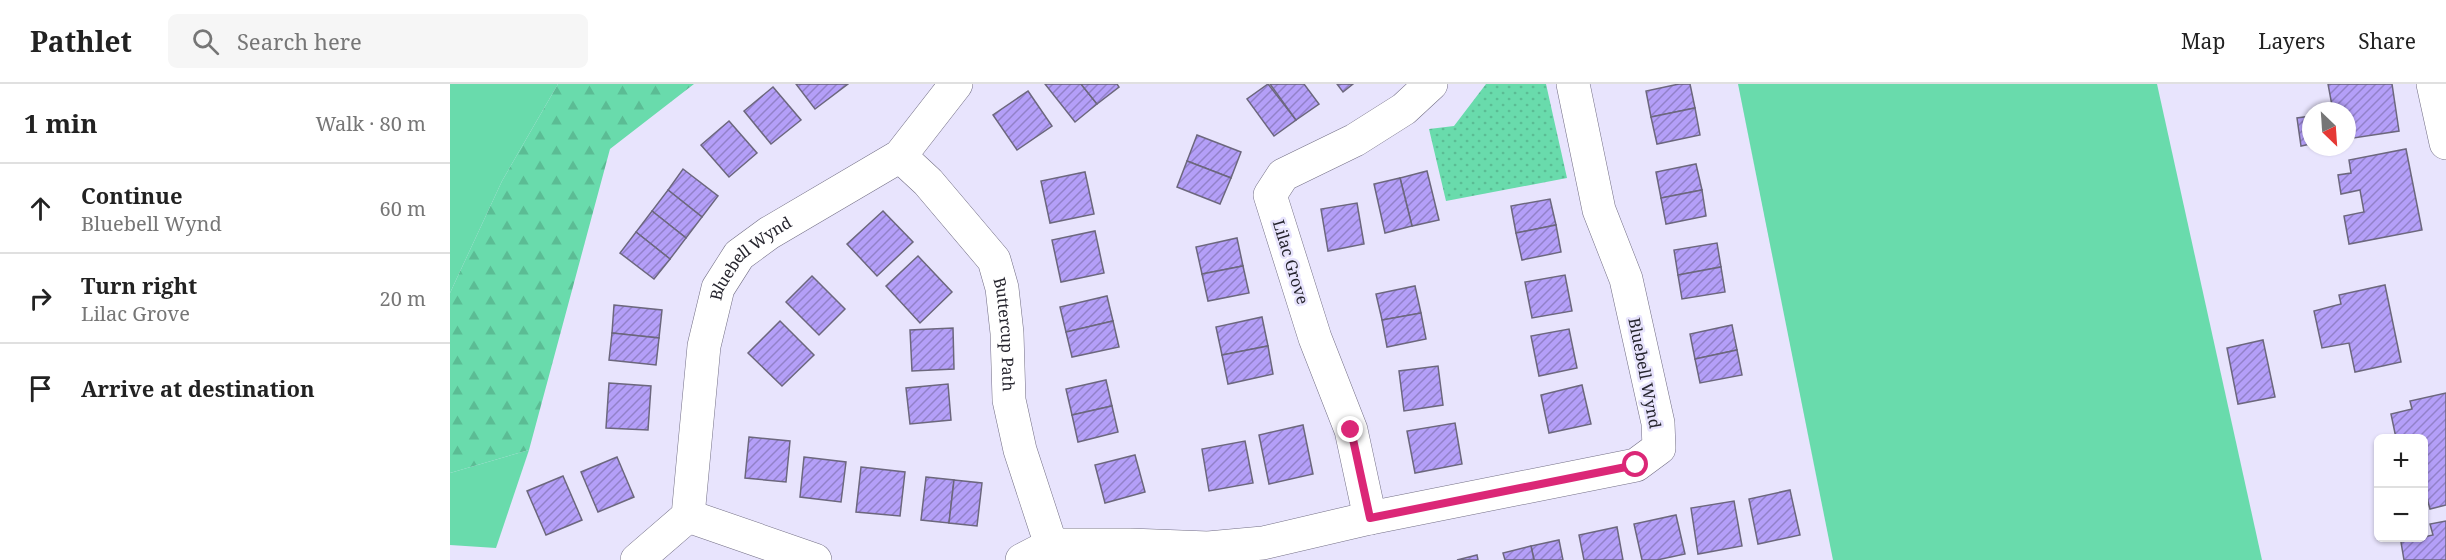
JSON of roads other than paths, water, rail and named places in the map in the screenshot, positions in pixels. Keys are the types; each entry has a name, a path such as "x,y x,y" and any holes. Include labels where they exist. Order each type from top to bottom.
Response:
{"street":[{"name":"Bluebell Wynd","path":"688,516 704,346 718,288 739,255 769,233 900,156 956,84"},
{"name":"Lilac Grove","path":"1370,518 1351,430 1315,338 1270,195 1283,175 1355,140 1404,109 1431,84"},
{"name":"Bluebell Wynd","path":"1022,560 1051,545 1208,548 1263,543 1370,518 1636,465 1659,448 1658,423 1626,279 1599,210 1573,84"},
{"path":"2433,84 2446,143"},
{"name":"Buttercup Path","path":"900,156 928,182 994,260 1002,288 1007,333 1009,400 1020,450 1051,545"},
{"path":"637,560 688,516 815,560"}]}
